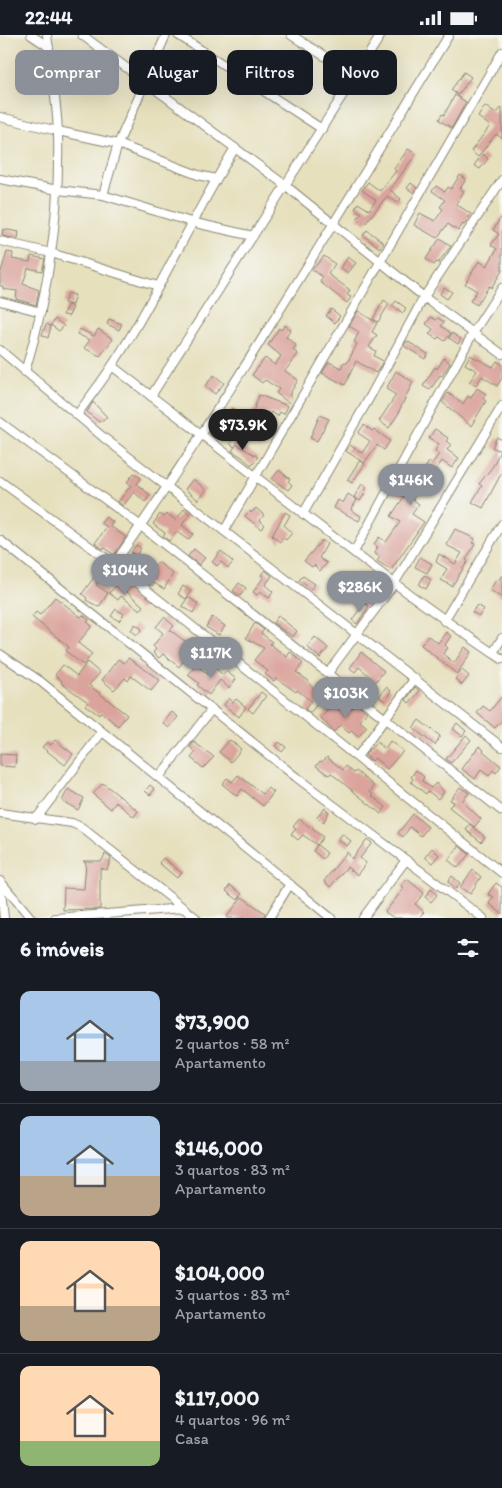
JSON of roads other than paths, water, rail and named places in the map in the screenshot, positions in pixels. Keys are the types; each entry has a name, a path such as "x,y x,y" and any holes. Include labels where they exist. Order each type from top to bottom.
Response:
{"street":[{"path":"31,35 49,47"},
{"path":"25,371 38,331 51,253 58,190 58,131 48,35"},
{"path":"82,35 129,70"},
{"path":"160,50 166,35"},
{"path":"178,35 322,129"},
{"path":"291,35 323,55"},
{"path":"372,50 381,35"},
{"path":"114,564 168,487 202,434 334,224 448,35"},
{"path":"224,531 502,52"},
{"path":"103,195 118,144 140,95"},
{"path":"164,95 285,185 424,297 502,354"},
{"path":"151,396 344,95"},
{"path":"0,117 118,144 198,175 216,179"},
{"path":"76,415 112,366 158,286 191,222 235,147"},
{"path":"0,179 58,190 103,195 191,222 253,236"},
{"path":"303,514 424,297 502,180"},
{"path":"0,241 51,253 158,286"},
{"path":"354,552 474,333 502,288"},
{"path":"0,301 41,312"},
{"path":"0,350 76,415 502,747"},
{"path":"112,366 444,621 502,659"},
{"path":"328,673 394,583 502,406"},
{"path":"0,422 141,526 502,811"},
{"path":"0,481 114,564 502,873"},
{"path":"444,621 502,525"},
{"path":"0,540 296,777 483,918"},
{"path":"493,653 502,638"},
{"path":"0,654 40,681 331,918"},
{"path":"357,757 414,678"},
{"path":"158,777 212,709"},
{"path":"36,819 102,732"},
{"path":"0,813 72,823 81,827 196,918"},
{"path":"363,918 406,860"},
{"path":"0,880 4,918"},
{"path":"0,880 32,918"},
{"path":"269,918 290,884"},
{"path":"55,918 184,908"}]}
